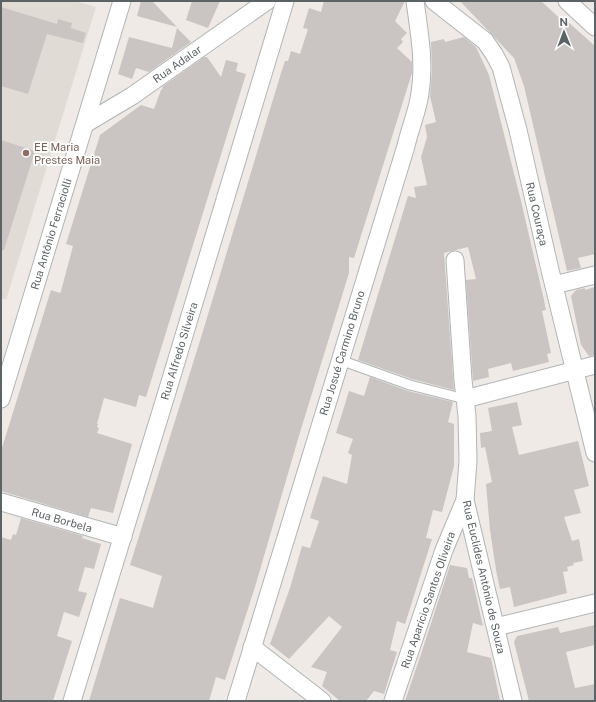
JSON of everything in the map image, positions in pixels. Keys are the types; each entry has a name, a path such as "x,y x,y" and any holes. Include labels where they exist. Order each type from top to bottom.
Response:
{"street":[{"name":"Rua Antônio Ferraciolli","path":"1,399 122,1"},
{"name":"Rua Adalar","path":"85,124 132,96 267,1"},
{"name":"Rua Alfredo Silveira","path":"72,701 123,538 285,1"},
{"name":"Rua Josué Carmino Bruno","path":"236,701 420,94 422,58 415,1"},
{"name":"Rua Couraça","path":"434,1 485,41 501,67 518,130 595,453"},
{"path":"567,1 595,27"},
{"name":"Rua Euclides Antônio de Souza","path":"455,260 467,416 468,461 465,500 513,701"},
{"path":"554,285 595,275"},
{"path":"465,399 595,365"},
{"name":"Rua Aparício Santos Oliveira","path":"393,701 444,550 465,500"},
{"name":"Rua Borbela","path":"1,502 123,538"},
{"path":"496,627 595,603"},
{"path":"252,647 322,701"}],"lane":[{"path":"340,360 410,385 465,399"}],"shaded area":[{"name":"EE Maria Prestes Maia","path":"1,1 75,1 96,7 6,300 1,298"}],"building":[{"path":"141,1 152,1 177,27 137,16"},
{"path":"192,1 220,1 208,28 186,20"},
{"path":"324,1 405,1 395,21 407,33 401,39 403,42 397,48 412,62 412,73 354,258 349,257 349,273 298,439 255,587 225,680 216,677 209,701 89,701 120,598 153,608 162,576 130,565 285,61 288,61 291,51 300,54 308,29 303,28 309,8 321,12"},
{"path":"460,1 541,1 565,23 567,21 595,46 595,254 578,258 581,268 567,271 524,86 514,58"},
{"path":"1,7 57,24 58,19 72,23 71,28 86,33 83,43 47,34 28,94 1,86"},
{"path":"177,28 191,42 149,72 136,68 132,79 118,74 129,37 172,48"},
{"path":"464,37 476,47 489,75 544,300 546,310 542,311 551,353 547,354 549,362 513,371 511,363 488,369 489,377 473,381 466,280 476,279 468,247 444,253 454,390 412,379 358,360 408,196 416,198 414,187 427,185 421,157 427,137 425,125 436,122 430,96 432,70 431,42 444,39 445,42"},
{"path":"204,57 207,57 221,77 226,60 238,63 236,71 246,74 146,397 139,395 136,407 104,398 97,424 97,427 99,428 97,433 132,444 113,513 91,508 88,517 1,491 1,451 51,290 60,293 61,291 73,246 66,244 100,135 141,105 154,109 163,88 162,87"},
{"path":"1,140 35,151 4,250 1,250"},
{"path":"595,287 595,355 589,356 581,345 571,296 576,290 585,288 585,290"},
{"path":"370,377 408,391 453,402 448,422 454,424 454,466 442,512 433,510 426,538 432,539 405,624 397,621 390,650 397,652 384,694 374,691 366,701 340,701 322,686 327,672 311,667 342,627 329,616 289,659 270,644 290,588 302,546 310,548 319,521 310,518 323,476 347,484 352,455 348,453 353,439 336,433 349,391 364,396"},
{"path":"517,402 522,425 512,427 519,455 578,441 589,486 574,490 581,513 564,517 572,541 579,539 583,561 573,563 574,565 567,567 568,571 563,572 567,593 514,607 510,587 500,589 496,570 490,530 486,484 492,482 485,447 481,448 480,433 492,431 488,408"},
{"path":"21,518 83,536 82,538 101,544 94,569 85,567 78,591 87,593 79,617 64,612 57,636 72,641 53,701 1,701 1,537 11,540 13,534 16,535"},
{"path":"450,565 467,568 469,578 472,578 483,626 473,623 467,652 491,658 500,701 405,701"},
{"path":"595,625 595,645 566,652 575,688 595,684 595,701 529,701 514,642 517,636 558,627 560,633"}],"place":[{"name":"EE Maria Prestes Maia","path":"26,153"}]}
